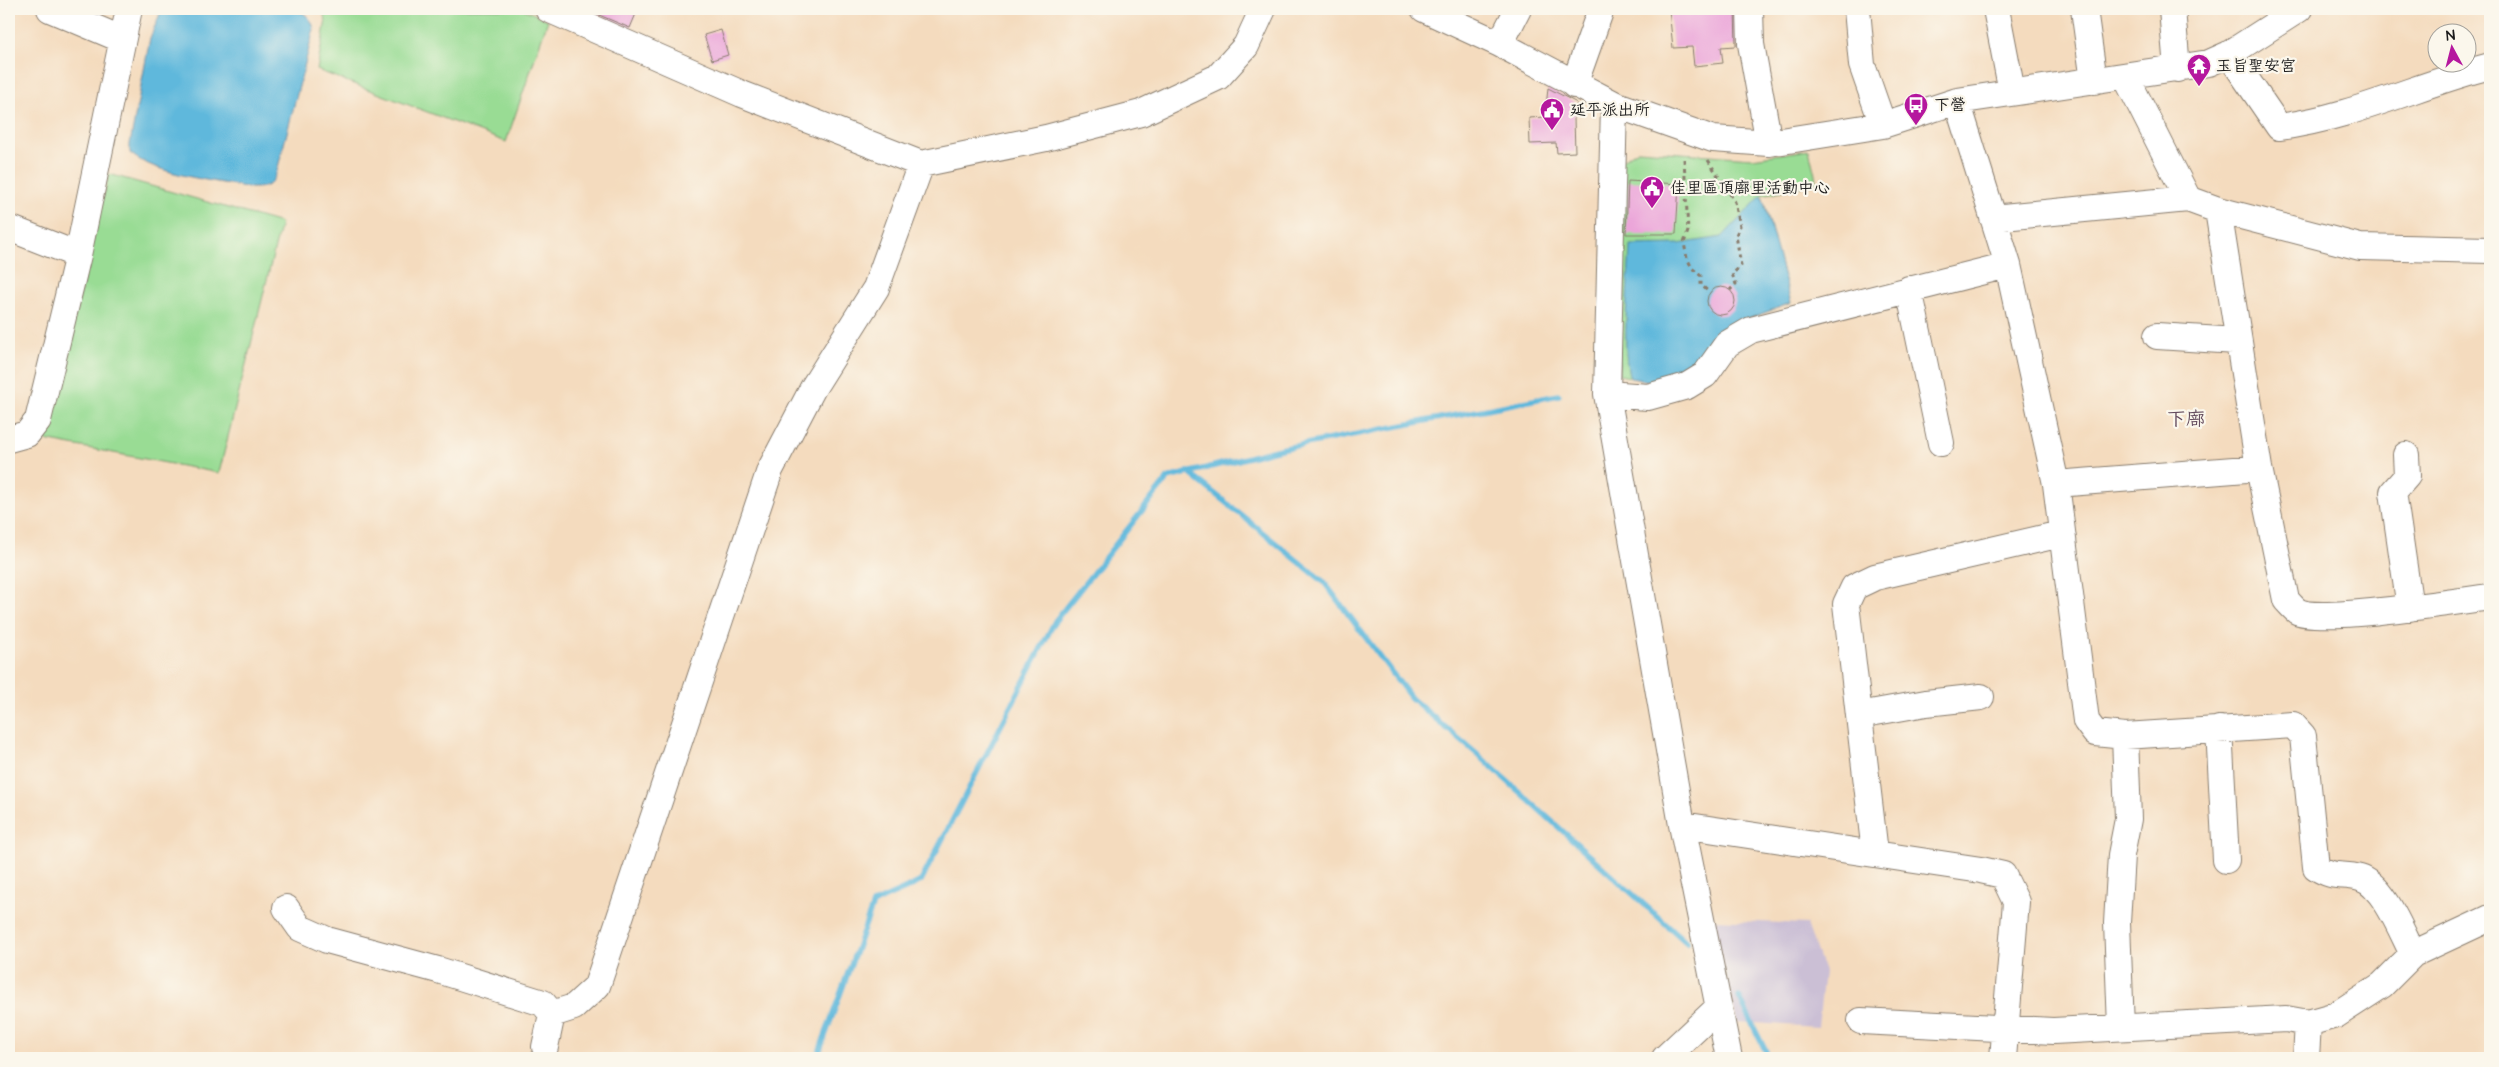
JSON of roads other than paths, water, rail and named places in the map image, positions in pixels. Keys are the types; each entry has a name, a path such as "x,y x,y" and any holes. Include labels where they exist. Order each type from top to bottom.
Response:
{"street":[{"path":"50,9 121,39"},
{"path":"9,439 27,434 38,420 78,255 121,39 129,9"},
{"path":"548,9 742,94 921,164 1046,138 1141,113 1218,76 1246,46 1263,9"},
{"path":"1424,9 1500,44 1574,85 1614,104 1713,139 1769,143 1883,125 1957,101 2209,63 2229,54 2292,11"},
{"path":"1500,44 1518,9"},
{"path":"1574,85 1601,9"},
{"path":"1750,9 1752,44 1769,143"},
{"path":"1857,9 1862,65 1883,125"},
{"path":"1996,9 2012,92"},
{"path":"2084,9 2094,81"},
{"path":"2172,9 2178,69"},
{"path":"2229,54 2279,127 2312,123 2450,77 2490,66"},
{"path":"2126,77 2188,199"},
{"path":"1957,101 2008,265 2056,484 2086,721 2095,733 2125,736 2293,725 2304,736 2316,867 2328,875 2361,878 2372,884 2385,900 2413,954"},
{"path":"1614,104 1607,394 1682,825 1729,1058"},
{"path":"552,1014 574,1007 597,986 770,470 813,388 876,288 921,164"},
{"path":"1994,218 2188,199 2218,210 2360,247 2490,250"},
{"path":"2218,210 2237,341 2259,468 2286,600 2298,611 2322,614 2410,608 2490,597"},
{"path":"9,228 78,255"},
{"path":"1607,394 1648,397 1686,386 1705,375 1727,344 1752,330 2008,265"},
{"path":"1909,289 1941,443"},
{"path":"2157,336 2237,341"},
{"path":"2406,455 2407,476 2394,492 2410,608"},
{"path":"2056,484 2259,468"},
{"path":"1875,853 1846,604 1854,587 1875,577 2061,534"},
{"path":"1859,715 1926,702 1981,697"},
{"path":"2219,729 2226,860"},
{"path":"2121,1027 2117,923 2121,855 2128,820 2125,736"},
{"path":"1682,825 1875,853 2003,875 2016,902 2003,1058"},
{"path":"286,908 300,928 327,940 438,970 543,1003 552,1014"},
{"path":"1861,1021 2053,1031 2286,1019 2308,1022 2336,1015 2382,985 2413,954 2490,918"},
{"path":"1665,1058 1719,1007"},
{"path":"545,1047 552,1014"},
{"path":"2306,1058 2308,1022"}],"water":[{"path":"162,9 294,9 304,14 311,21 314,29 277,171 273,180 268,185 251,188 187,176 155,167 141,161 130,153 130,144 150,38"},
{"path":"1762,195 1791,303 1720,329 1700,359 1672,376 1649,381 1630,378 1627,367 1626,333 1630,245 1678,244 1722,237"}],"waterway":[{"path":"817,1058 873,904 921,881 1055,621 1168,478 1280,449 1559,395"},
{"path":"1188,472 1324,582 1411,698 1484,760 1687,943"},
{"path":"1739,997 1769,1058"}],"place":[{"name":"玉旨聖安宮","path":"2199,87"},
{"name":"下營","path":"1916,126"},
{"name":"延平派出所","path":"1552,131"},
{"name":"佳里區頂廍里活動中心","path":"1652,209"}],"district":[{"name":"下廍","path":"2186,419"}]}
